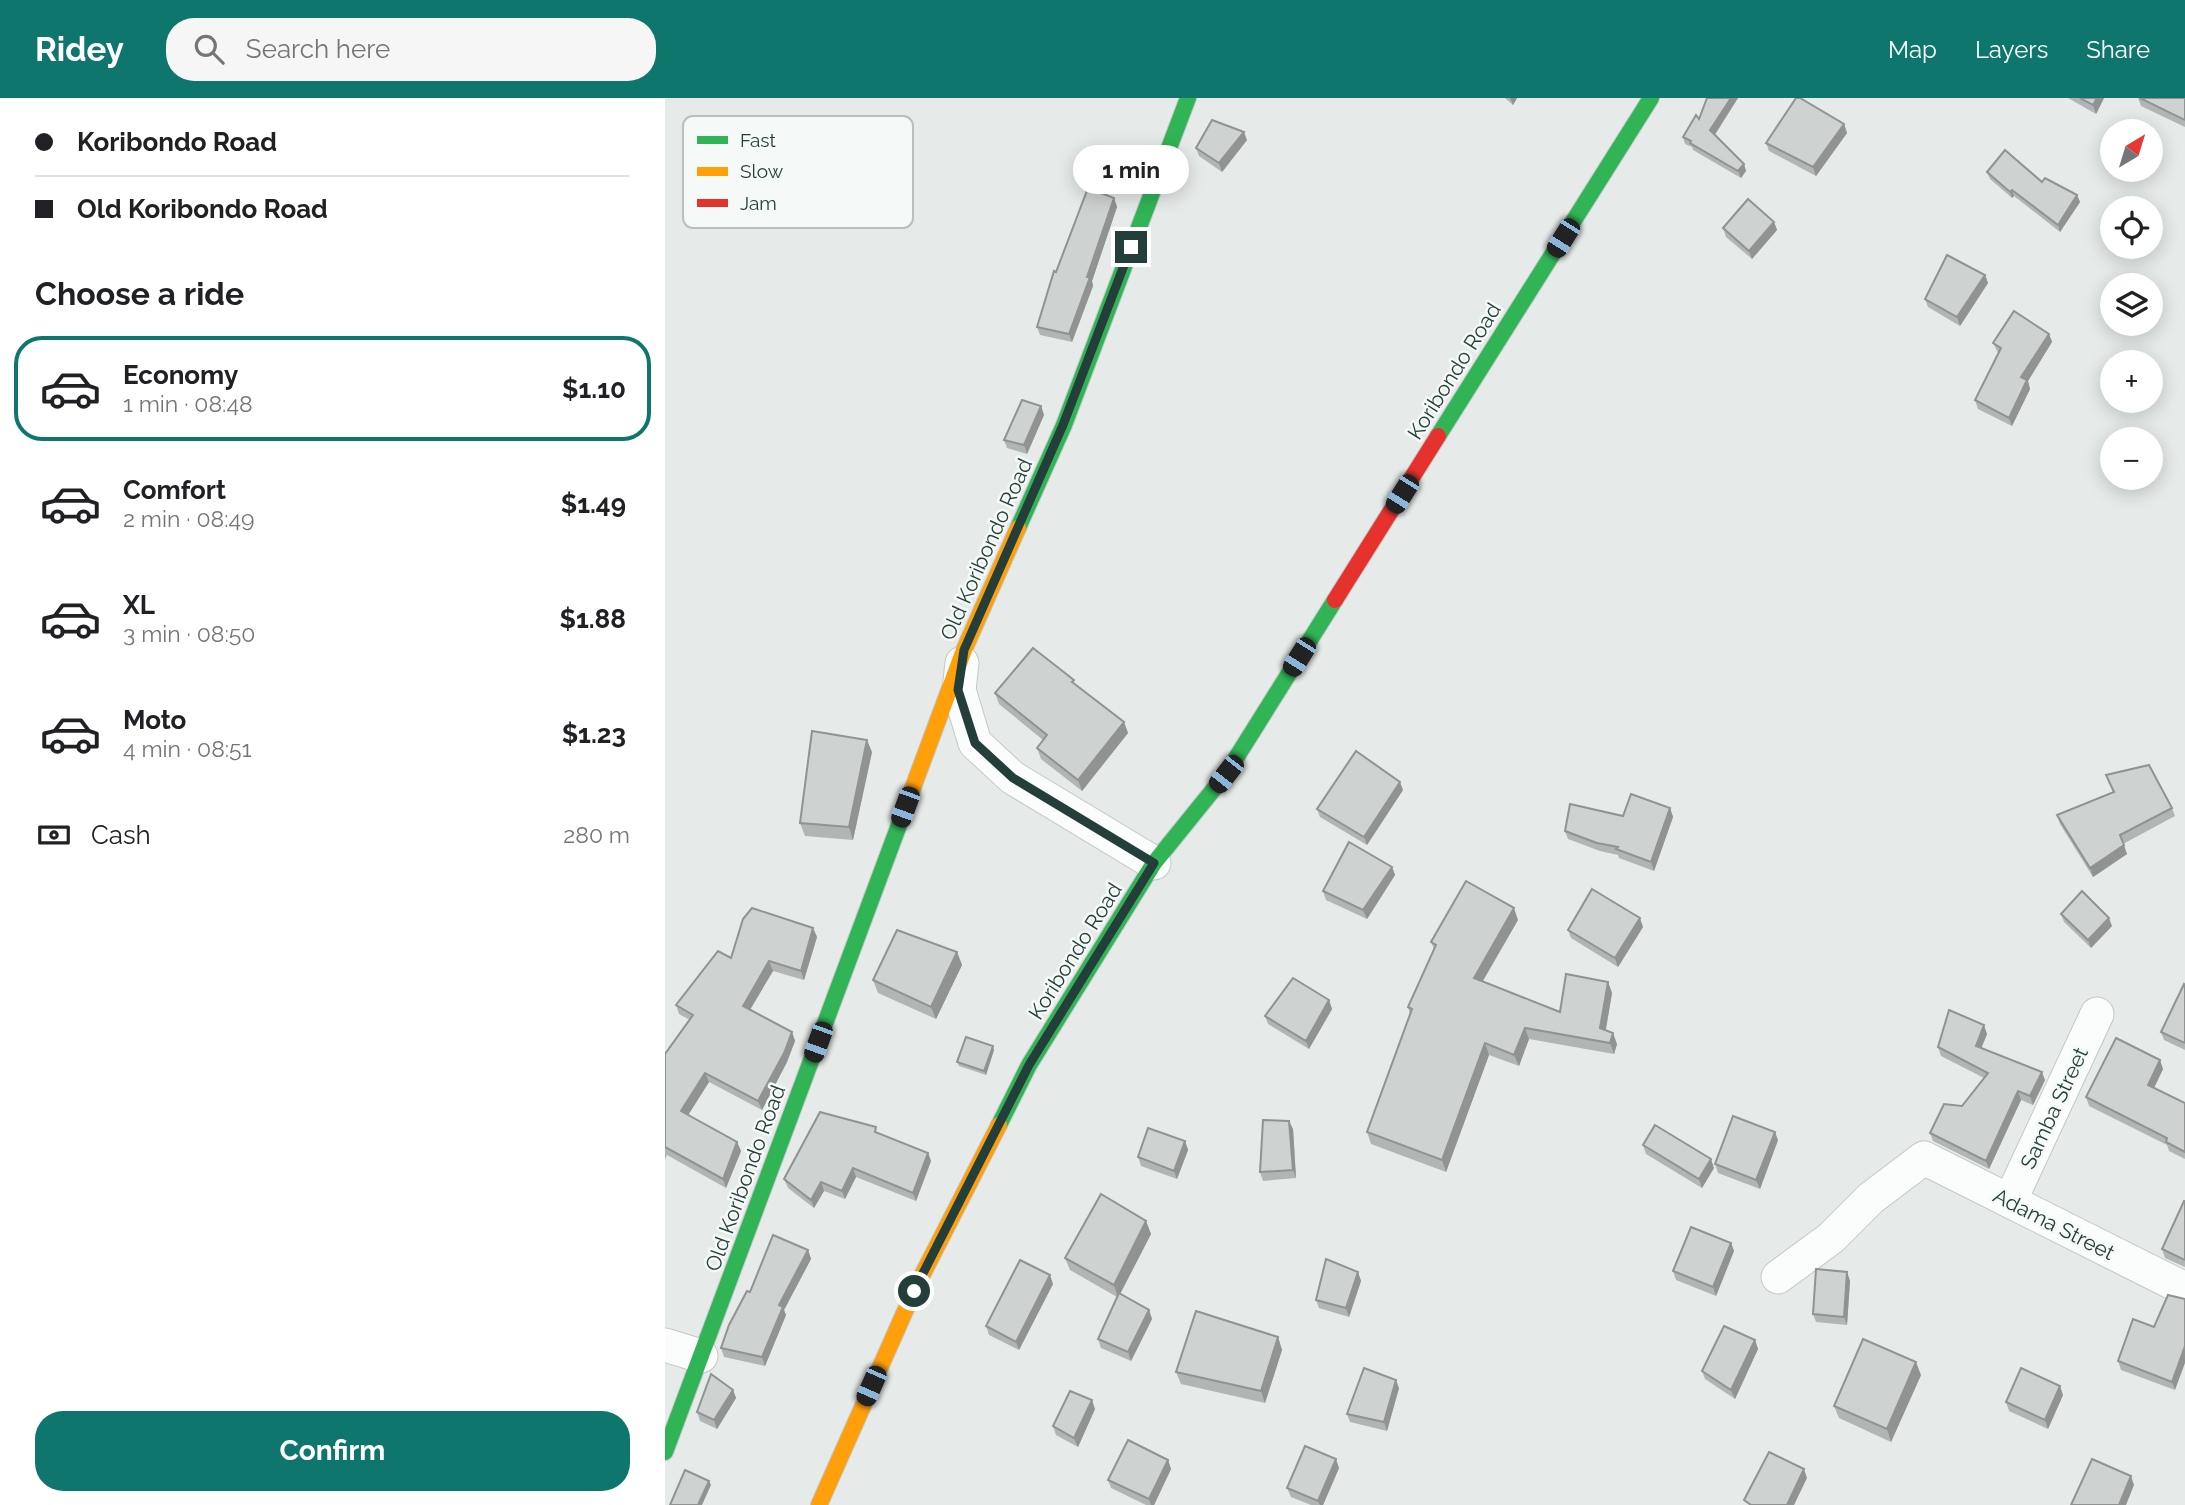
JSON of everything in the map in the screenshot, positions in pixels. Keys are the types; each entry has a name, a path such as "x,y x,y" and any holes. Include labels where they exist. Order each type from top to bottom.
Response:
{"main road":[{"name":"Old Koribondo Road","path":"665,1452 964,650 1063,425 1188,98"},
{"name":"Koribondo Road","path":"819,1505 914,1291 1029,1065 1154,863 1226,774 1651,98"}],"street":[{"path":"964,650 958,690 975,743 1013,778 1154,863"},
{"name":"Samba Street","path":"2010,1201 2098,1014"},
{"name":"Adama Street","path":"1778,1277 1831,1238 1871,1198 1923,1158 2185,1289"},
{"path":"665,1345 701,1356"}],"building":[{"path":"1707,98 1731,98 1710,130 1744,164 1738,171 1683,137 1696,115 1699,119"},
{"path":"1796,98 1844,124 1813,167 1766,143"},
{"path":"2080,98 2097,98 2093,105"},
{"path":"2140,98 2185,98 2185,120"},
{"path":"1212,120 1244,132 1219,163 1196,148"},
{"path":"2005,150 2042,182 2045,178 2077,195 2058,225 2012,190 2010,192 1987,172"},
{"path":"1088,188 1114,198 1087,277 1090,277 1069,334 1037,327 1054,271 1056,272"},
{"path":"1748,199 1774,222 1749,251 1723,228"},
{"path":"1947,255 1985,275 1957,317 1925,299"},
{"path":"2014,311 2049,334 2021,377 2027,380 2009,418 1975,400 2001,348 1993,343"},
{"path":"1022,400 1041,406 1024,445 1004,440"},
{"path":"1033,648 1124,722 1078,780 1037,748 1047,735 995,693"},
{"path":"812,731 867,740 849,827 800,823"},
{"path":"1356,751 1400,782 1364,837 1317,809"},
{"path":"2149,765 2172,808 2120,835 2124,845 2090,868 2057,815 2114,792 2106,775"},
{"path":"1631,794 1670,808 1651,862 1616,849 1618,847 1597,843 1565,831 1570,804 1623,816"},
{"path":"1349,842 1392,867 1363,910 1323,891"},
{"path":"1466,881 1514,908 1474,978 1560,1012 1566,974 1608,982 1600,1028 1613,1033 1610,1043 1525,1028 1514,1055 1485,1043 1442,1160 1367,1132 1412,1009 1408,1007 1436,945 1431,942"},
{"path":"1592,889 1640,918 1615,958 1568,930"},
{"path":"2082,891 2109,918 2088,940 2061,914"},
{"path":"752,908 813,928 801,971 769,961 743,1006 792,1032 784,1053 758,1101 705,1073 681,1111 737,1142 723,1179 665,1147 665,1054 693,1015 676,1005 718,951 731,958 743,919"},
{"path":"897,930 957,952 931,1007 873,980"},
{"path":"1293,978 1329,1000 1306,1041 1265,1016"},
{"path":"2185,985 2185,1043 2161,1032"},
{"path":"1949,1010 1984,1025 1976,1046 2042,1072 2030,1096 2018,1091 1986,1161 1930,1133 1944,1104 1962,1106 1988,1073 1938,1047"},
{"path":"966,1037 993,1046 984,1071 957,1062"},
{"path":"2116,1038 2160,1060 2148,1085 2185,1103 2185,1152 2166,1142 2167,1138 2086,1097"},
{"path":"820,1112 876,1127 875,1132 928,1153 913,1193 853,1168 842,1191 821,1182 811,1200 784,1179"},
{"path":"1733,1116 1775,1132 1756,1180 1715,1164"},
{"path":"1263,1120 1289,1121 1293,1170 1260,1172"},
{"path":"1655,1125 1711,1159 1699,1179 1643,1145"},
{"path":"1148,1128 1185,1141 1174,1171 1138,1157"},
{"path":"1101,1194 1146,1221 1114,1285 1065,1258"},
{"path":"2185,1201 2185,1260 2162,1249"},
{"path":"1691,1227 1731,1243 1713,1287 1673,1271"},
{"path":"773,1235 808,1250 779,1305 783,1307 762,1357 721,1348 729,1325 747,1291 750,1292"},
{"path":"1326,1259 1358,1272 1346,1308 1316,1300"},
{"path":"1020,1260 1050,1275 1016,1342 986,1326"},
{"path":"1816,1269 1847,1272 1844,1317 1813,1314"},
{"path":"1119,1293 1149,1310 1128,1352 1098,1339"},
{"path":"2168,1295 2185,1299 2185,1346 2172,1382 2118,1361 2133,1319 2154,1327"},
{"path":"1196,1311 1278,1337 1261,1391 1176,1372"},
{"path":"1724,1326 1755,1340 1731,1390 1702,1371"},
{"path":"1863,1339 1916,1362 1887,1429 1834,1406"},
{"path":"1364,1368 1396,1380 1384,1422 1347,1414"},
{"path":"2021,1368 2060,1386 2045,1420 2006,1402"},
{"path":"711,1374 733,1390 714,1420 697,1412"},
{"path":"1070,1391 1092,1400 1074,1438 1053,1426"},
{"path":"1128,1440 1168,1460 1149,1499 1108,1480"},
{"path":"1305,1446 1336,1459 1318,1501 1287,1488"},
{"path":"1769,1452 1804,1469 1787,1505 1751,1505 1744,1500"},
{"path":"2092,1459 2131,1476 2119,1505 2071,1505"},
{"path":"685,1470 709,1481 698,1505 670,1505"}],"traffic: fast":[{"path":"1018,528 1064,425 1188,98"},
{"path":"1438,436 1651,98"},
{"path":"999,1125 1029,1065 1154,863 1226,774 1335,600"},
{"path":"665,1452 905,809"}],"traffic: slow":[{"path":"905,809 964,650 1018,528"},
{"path":"819,1505 914,1291 999,1125"}],"traffic: jam":[{"path":"1335,600 1438,436"}],"route":[{"path":"914,1291 1029,1065 1154,863 1013,778 975,743 958,690 964,650 1063,425 1131,247"}]}
